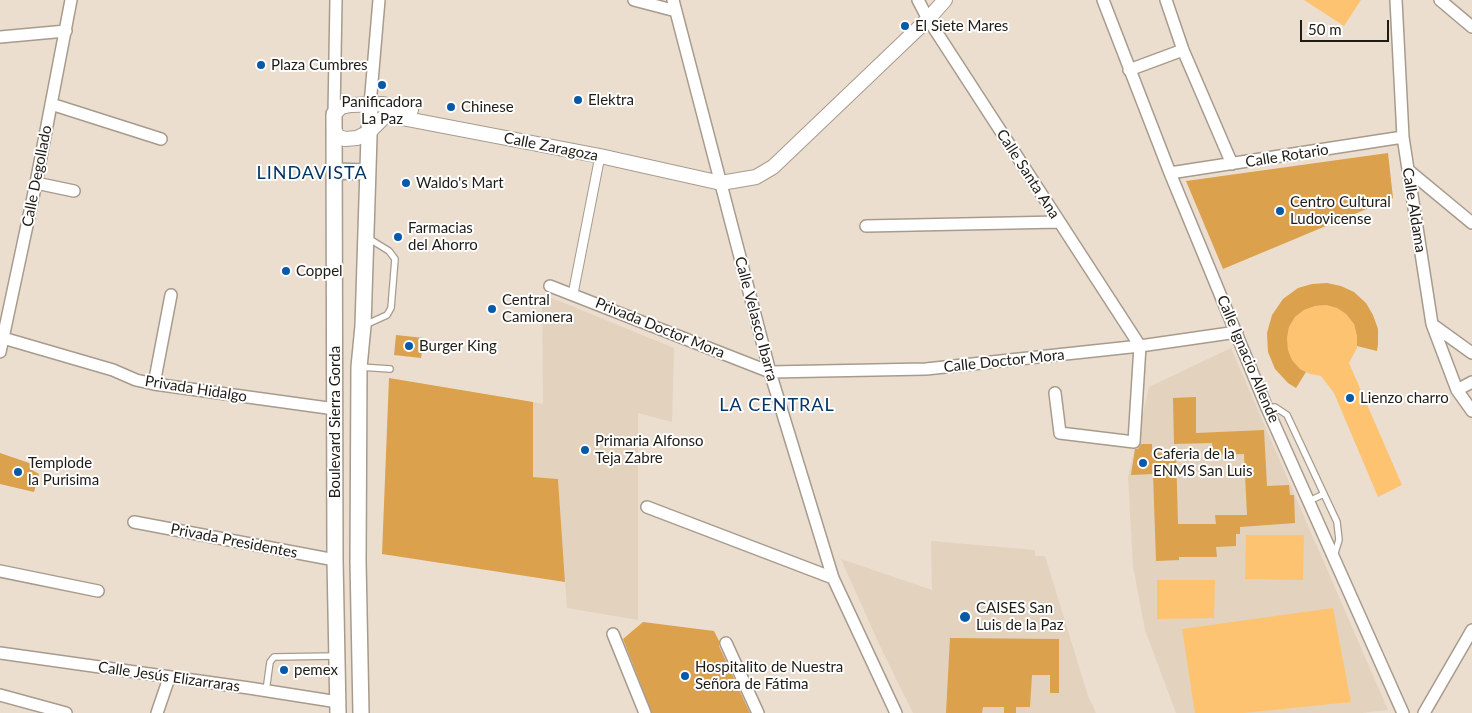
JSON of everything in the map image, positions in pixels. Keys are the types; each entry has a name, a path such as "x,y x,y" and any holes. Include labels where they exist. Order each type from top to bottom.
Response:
{"main road":[{"name":"Boulevard Sierra Gorda","path":"361,713 358,561 360,367 370,105"},
{"name":"Boulevard Sierra Gorda","path":"334,114 335,560 338,708"},
{"path":"335,171 367,172"},
{"path":"335,368 360,367"}],"street":[{"name":"Calle Degollado","path":"0,352 36,183 71,0"},
{"path":"334,114 336,0"},
{"path":"334,114 346,105 370,105 379,0"},
{"path":"634,0 674,5"},
{"name":"Calle Santa Ana","path":"918,0 1140,346"},
{"name":"Calle Zaragoza","path":"369,132 386,115 719,178 738,179 756,177 773,166 945,0"},
{"name":"Calle Ignacio Allende","path":"1103,0 1170,173 1267,408 1403,713"},
{"path":"1166,0 1183,50 1232,164"},
{"name":"Calle Aldama","path":"1396,0 1403,138 1432,324 1457,390 1472,411"},
{"path":"1440,0 1472,27"},
{"name":"Calle Velasco Ibarra","path":"674,5 770,372 832,578 896,713"},
{"path":"0,37 66,31"},
{"path":"1129,70 1183,50"},
{"path":"50,104 161,139"},
{"name":"Calle Zaragoza","path":"370,105 383,104 719,178"},
{"path":"334,131 339,137 351,140 369,132"},
{"name":"Calle Rotario","path":"1170,173 1403,138"},
{"path":"573,294 600,156"},
{"path":"1408,170 1472,222"},
{"path":"36,183 74,191"},
{"path":"866,226 1059,222"},
{"name":"Privada Doctor Mora","path":"550,286 770,372"},
{"path":"154,384 171,294"},
{"path":"1432,324 1472,353"},
{"name":"Calle Doctor Mora","path":"770,372 926,369 1140,346 1237,332"},
{"name":"Privada Hidalgo","path":"3,338 154,384 334,409"},
{"path":"1055,394 1060,433 1134,442 1140,346"},
{"path":"1457,390 1472,382"},
{"path":"647,507 832,578"},
{"name":"Privada Presidentes","path":"134,522 335,560"},
{"path":"0,571 98,591"},
{"path":"1424,713 1472,630"},
{"path":"613,634 645,713"},
{"path":"726,643 758,713"},
{"name":"Calle Jesús Elizarraras","path":"0,653 266,691 338,708"},
{"path":"157,713 169,678"},
{"path":"0,695 66,713"}],"lane":[{"path":"363,326 387,315 392,308 395,258 388,251 366,237"},
{"path":"360,367 390,369"},
{"path":"1267,408 1275,407 1287,415 1337,522 1339,540 1334,556"},
{"path":"1309,501 1324,494"},
{"path":"266,691 270,662 274,658 338,656"}],"shaded area":[{"path":"1304,0 1361,0 1344,26"},
{"name":"Primaria Alfonso Teja Zabre","path":"542,294 674,348 672,422 638,413 638,620 567,608 558,479 533,477 533,402 543,404"},
{"name":"Lienzo charro","path":"1326,305 1337,308 1346,314 1354,324 1357,348 1349,363 1402,485 1378,497 1334,393 1321,376 1310,374 1300,369 1292,360 1288,350 1287,338 1289,327 1295,317 1304,310"},
{"path":"1231,348 1388,710 1362,713 1176,713 1145,630 1133,566 1128,477 1149,387"},
{"path":"1246,535 1304,535 1303,580 1245,579"},
{"name":"CAISES San Luis de la Paz","path":"931,541 1035,550 1035,556 1045,556 1088,696 1096,713 913,713 879,644 841,559 932,590"},
{"path":"1157,580 1215,580 1214,618 1157,619"},
{"path":"1333,608 1351,702 1244,713 1195,713 1182,629"}],"building":[{"name":"Centro Cultural Ludovicense","path":"1388,153 1393,198 1223,269 1186,181"},
{"path":"1327,283 1341,286 1354,292 1366,303 1378,329 1377,351 1357,346 1354,324 1346,314 1337,308 1326,305 1304,310 1295,317 1289,327 1287,338 1288,350 1292,360 1300,369 1306,372 1296,388 1288,383 1275,369 1268,352 1267,333 1272,315 1283,299 1298,288 1312,284"},
{"name":"Burger King","path":"396,335 424,338 421,358 394,355"},
{"path":"389,378 533,402 533,477 558,479 565,582 382,554"},
{"path":"1196,397 1196,433 1264,430 1267,486 1289,485 1290,495 1294,495 1295,523 1240,527 1240,534 1236,534 1236,546 1216,547 1217,557 1179,557 1179,560 1156,561 1153,474 1131,475 1135,449 1138,449 1141,444 1152,444 1152,453 1176,452 1178,524 1216,524 1215,515 1247,515 1244,454 1213,455 1212,443 1174,444 1173,398"},
{"name":"Templode la Purisima","path":"0,453 32,464 32,470 39,474 34,492 0,484"},
{"name":"Hospitalito de Nuestra Señora de Fátima","path":"643,622 714,631 750,713 652,713 623,639"},
{"name":"CAISES San Luis de la Paz","path":"950,638 1059,639 1059,693 1050,693 1050,675 1032,675 1030,707 1016,707 1016,713 1004,713 1004,707 983,707 982,713 946,713"}],"place":[{"name":"El Siete Mares","path":"905,26"},
{"name":"Plaza Cumbres","path":"261,65"},
{"name":"Panificadora La Paz","path":"382,85"},
{"name":"Elektra","path":"578,100"},
{"name":"Chinese","path":"451,107"},
{"name":"Waldo's Mart","path":"406,183"},
{"name":"Centro Cultural Ludovicense","path":"1280,211"},
{"name":"Farmacias del Ahorro","path":"398,237"},
{"name":"Coppel","path":"286,271"},
{"name":"Central Camionera","path":"492,309"},
{"name":"Burger King","path":"409,346"},
{"name":"Lienzo charro","path":"1350,398"},
{"name":"Primaria Alfonso Teja Zabre","path":"585,450"},
{"name":"Caferia de la ENMS San Luis","path":"1143,463"},
{"name":"Templode la Purisima","path":"18,472"},
{"name":"CAISES San Luis de la Paz","path":"965,617"},
{"name":"pemex","path":"284,670"},
{"name":"Hospitalito de Nuestra Señora de Fátima","path":"685,676"}],"district":[{"name":"LINDAVISTA","path":"312,173"},
{"name":"LA CENTRAL","path":"777,405"}]}
